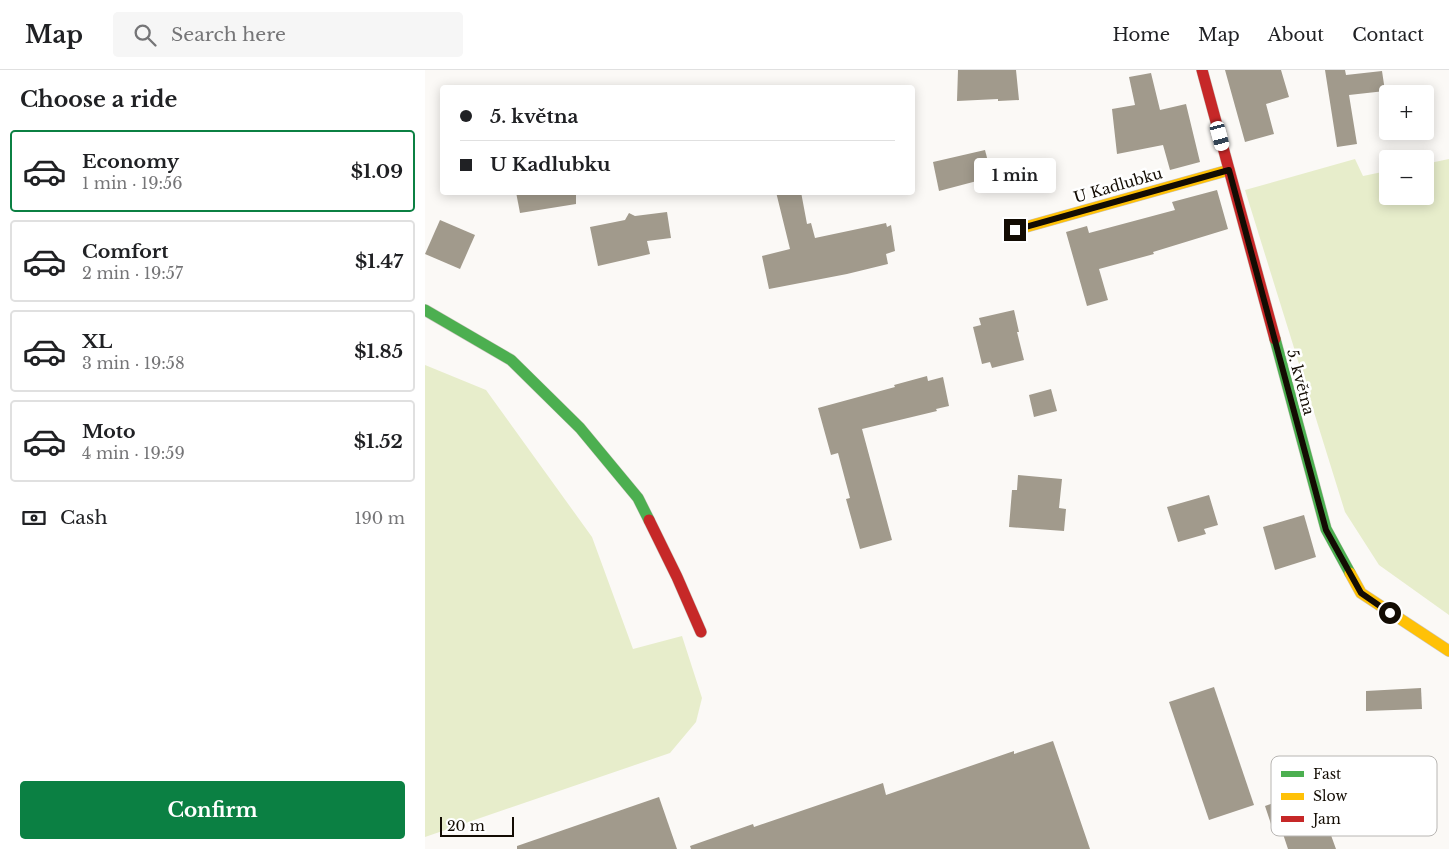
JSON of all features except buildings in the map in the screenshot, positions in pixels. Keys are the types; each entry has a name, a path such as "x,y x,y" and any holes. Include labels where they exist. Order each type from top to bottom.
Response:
{"street":[{"name":"5. května","path":"1202,70 1326,530 1361,593 1449,651"},
{"name":"U Kadlubku","path":"1015,230 1229,170"},
{"path":"425,310 511,360 581,428 638,498 677,577 701,632"}],"green space":[{"path":"1355,159 1363,176 1379,173 1379,205 1434,205 1434,162 1449,159 1449,615 1379,565 1345,512 1245,190"},
{"path":"425,365 486,390 592,537 633,649 682,636 702,698 696,722 670,753 425,837"}],"traffic: fast":[{"path":"425,310 511,360 580,428 638,498 649,520"},
{"path":"1275,339 1326,529 1350,573"}],"traffic: slow":[{"path":"1015,230 1229,170"},
{"path":"1350,573 1361,593 1449,651"}],"traffic: jam":[{"path":"1202,70 1275,339"},
{"path":"649,520 701,632"}],"route":[{"path":"1015,230 1229,170 1326,530 1361,593 1390,613"}]}
